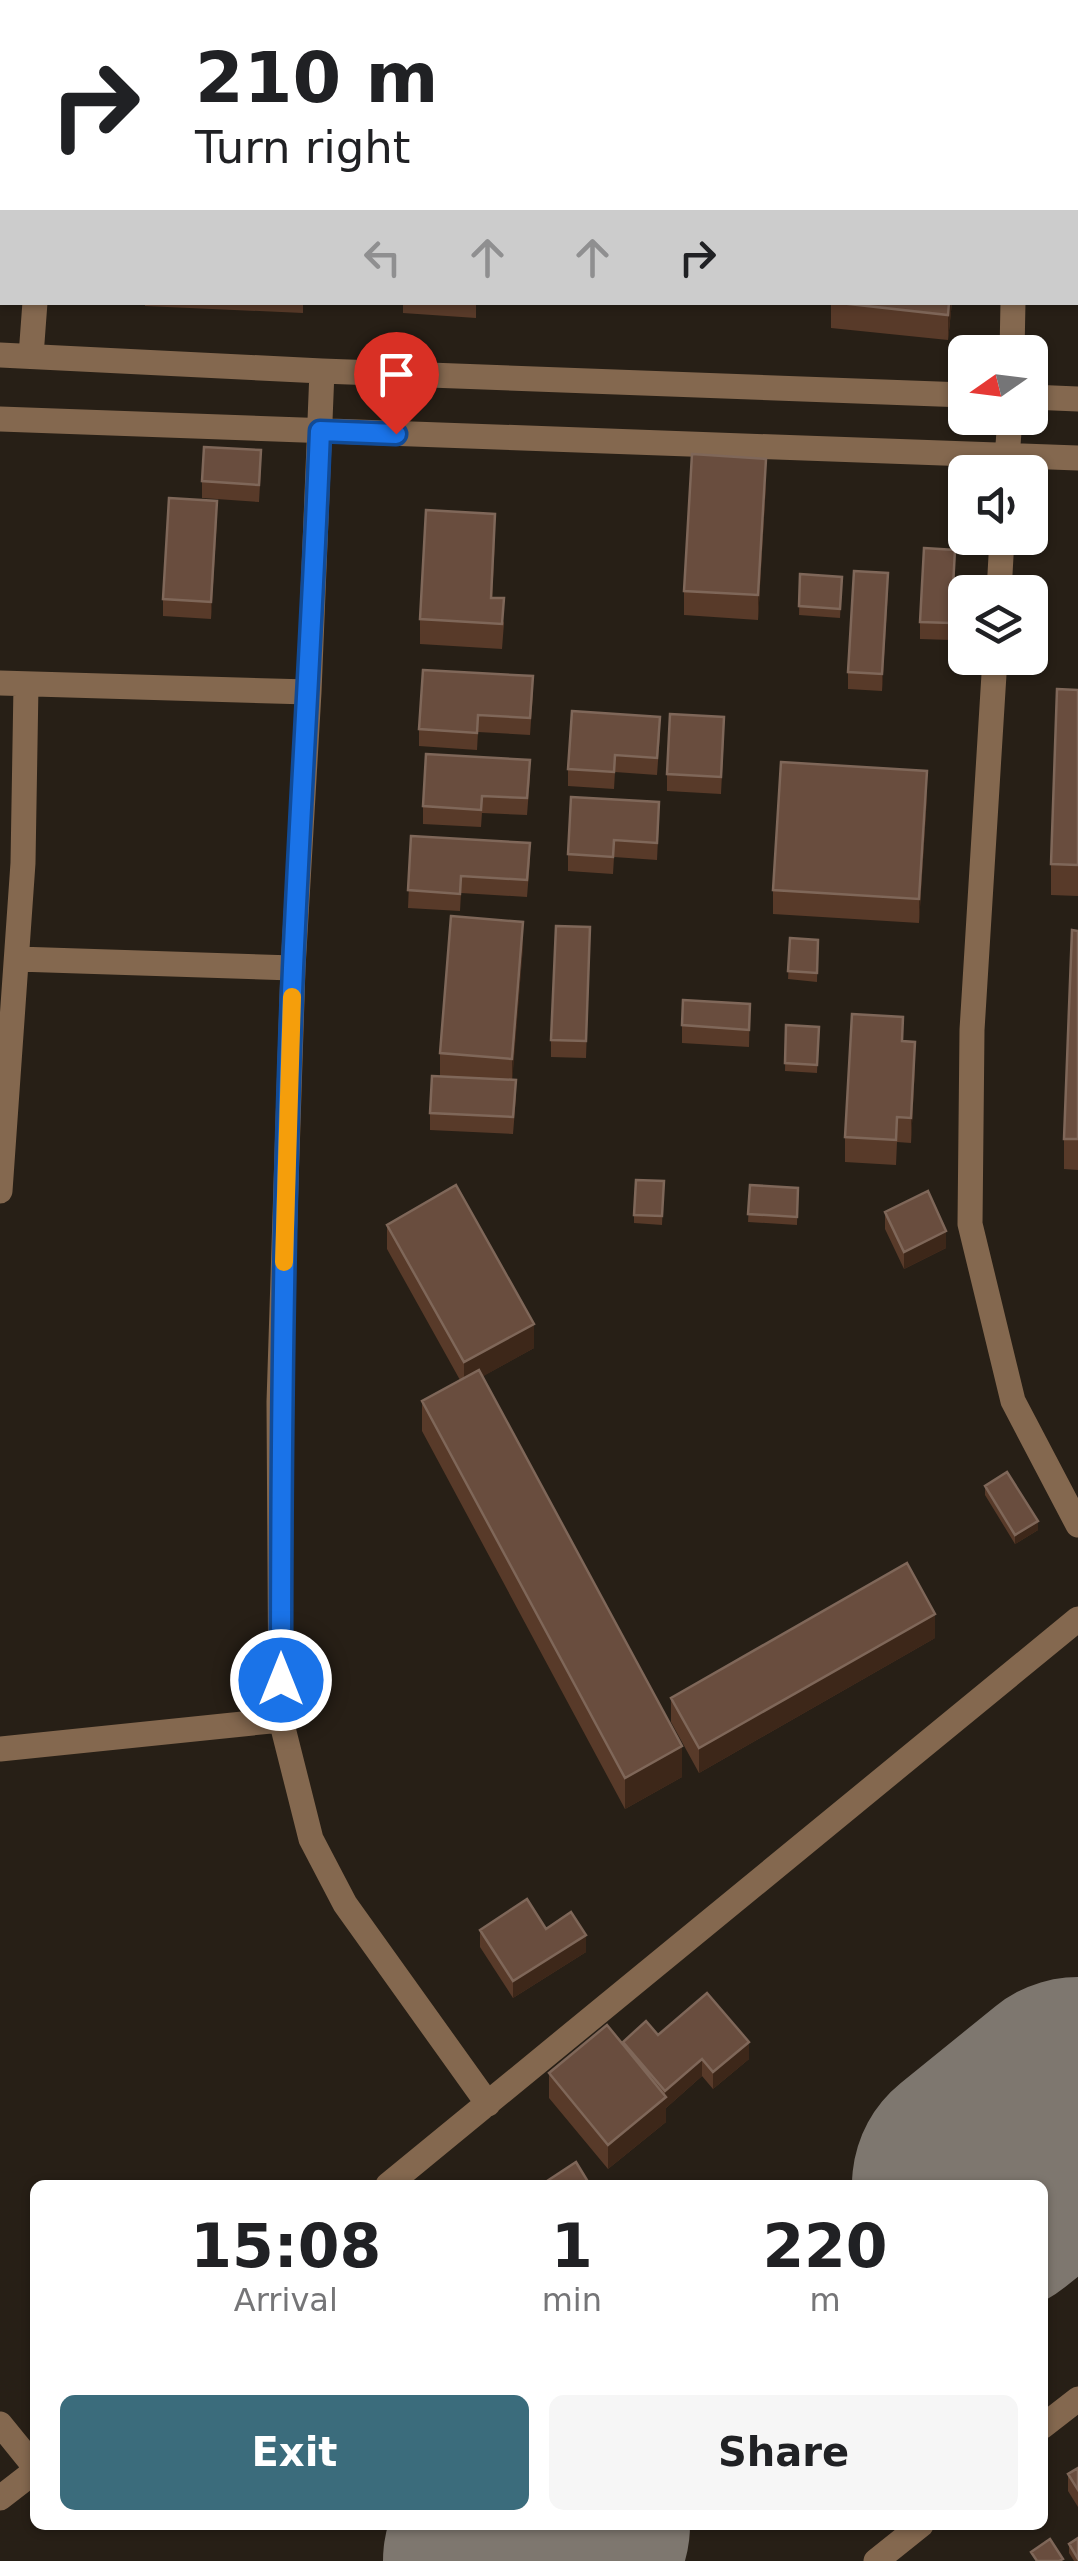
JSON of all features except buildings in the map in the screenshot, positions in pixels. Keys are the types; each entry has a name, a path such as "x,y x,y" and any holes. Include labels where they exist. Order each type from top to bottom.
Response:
{"street":[{"path":"31,356 35,305"},
{"path":"1012,335 1013,305"},
{"path":"0,354 948,394"},
{"path":"322,370 310,692 293,968 280,1402 281,1720 310,1839 345,1904 488,2104"},
{"path":"1048,397 1078,398"},
{"path":"0,419 948,460"},
{"path":"1048,460 1078,458"},
{"path":"994,675 972,1030 970,1224 1013,1401 1078,1524"},
{"path":"0,1192 23,863 13,684 310,692"},
{"path":"17,959 293,968"},
{"path":"394,2180 1078,1618"},
{"path":"0,1748 281,1720"},
{"path":"1048,2422 1078,2399"},
{"path":"0,2424 30,2463"},
{"path":"0,2498 30,2473"},
{"path":"876,2561 915,2530"}],"runway":[{"path":"989,2180 1078,2108"},
{"path":"514,2561 553,2530"}],"slow traffic":[{"path":"284,1262 292,997"}],"route":[{"path":"281,1680 280,1402 293,968 310,692 320,431 396,434"}]}
